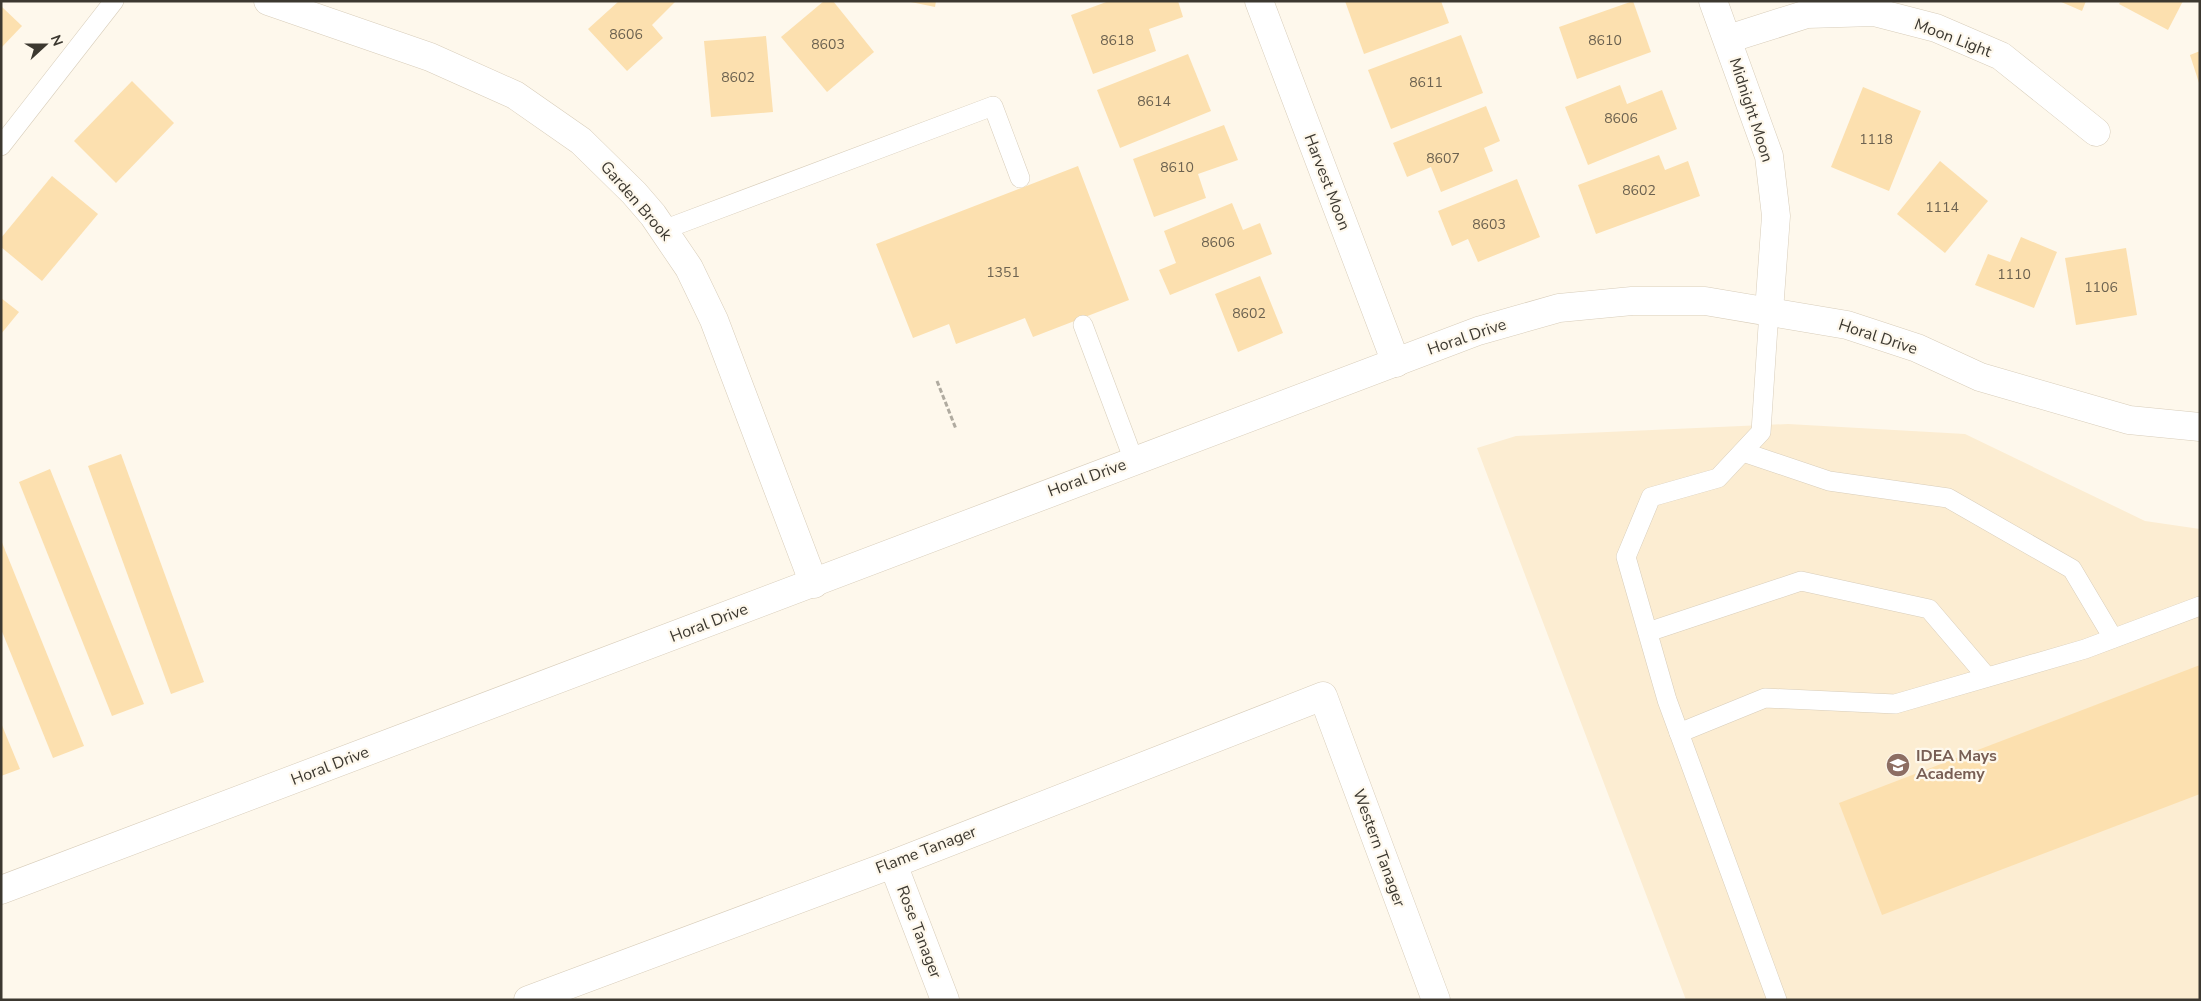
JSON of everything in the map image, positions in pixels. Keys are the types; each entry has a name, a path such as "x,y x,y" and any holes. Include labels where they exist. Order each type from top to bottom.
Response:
{"street":[{"name":"Garden Brook","path":"268,1 430,57 516,95 581,141 634,193 663,230 689,268 718,328 814,584"},
{"name":"Harvest Moon","path":"1259,1 1396,363"},
{"name":"Midnight Moon","path":"1714,1 1769,156 1776,216 1769,311"},
{"name":"Moon Light","path":"1728,39 1807,14 1874,12 1936,28 2000,56 2096,132"},
{"name":"Horal Drive","path":"1,890 814,584 1134,460 1478,331 1559,308 1632,301 1705,301 1847,325 1916,348 1980,377 2129,420 2200,427"},
{"name":"Flame Tanager","path":"528,1000 893,864 1323,696"},
{"name":"Western Tanager","path":"1323,696 1436,1000"},
{"name":"Rose Tanager","path":"893,864 945,1000"}],"lane":[{"path":"1,146 114,1"},
{"path":"663,230 993,106 1020,178"},
{"path":"1769,311 1761,432 1718,478 1651,497 1626,557 1667,700 1778,1000"},
{"path":"1082,325 1134,460"},
{"path":"1744,452 1829,480 1948,498 2072,569 2114,638"},
{"path":"1648,632 1801,581 1929,609 1988,677"},
{"path":"1679,733 1765,698 1895,704 2085,649 2200,606"}],"path":[{"path":"937,381 956,429"}],"shaded area":[{"name":"IDEA Mays Academy","path":"1788,424 1965,434 2145,521 2200,529 2200,1000 1686,1000 1477,448 1516,436"}],"building":[{"path":"619,1 676,1 652,25 663,38 627,71 588,29"},
{"path":"824,1 833,1 874,52 827,92 781,37"},
{"path":"906,1 936,1 935,7"},
{"path":"1109,1 1178,1 1183,17 1149,29 1156,51 1093,74 1071,15"},
{"path":"1345,1 1441,1 1449,23 1364,54"},
{"path":"1633,1 1651,52 1577,79 1559,27"},
{"path":"2059,1 2086,1 2082,11"},
{"path":"2121,1 2183,1 2168,30 2119,4"},
{"path":"1,6 22,26 1,48"},
{"path":"1461,35 1483,93 1391,129 1368,70"},
{"path":"766,36 773,112 711,117 704,41"},
{"path":"2200,51 2200,83 2199,83 2190,55"},
{"path":"1188,54 1211,111 1120,148 1097,90"},
{"path":"132,81 174,123 116,183 74,141"},
{"path":"1620,85 1627,104 1662,90 1677,129 1588,165 1565,107"},
{"path":"1863,87 1921,111 1889,191 1831,167"},
{"path":"1486,106 1500,141 1484,148 1493,171 1441,192 1431,167 1407,177 1393,143"},
{"path":"1224,125 1238,160 1198,174 1206,198 1154,217 1133,159"},
{"path":"1659,155 1665,170 1688,161 1700,196 1596,234 1578,185"},
{"path":"1940,161 1988,201 1945,253 1897,214"},
{"path":"1078,166 1129,300 1033,337 1025,318 956,344 949,324 913,338 876,244"},
{"path":"52,176 98,214 42,281 1,247 1,238"},
{"path":"1517,179 1540,237 1478,262 1468,239 1452,246 1438,211"},
{"path":"1232,203 1243,230 1260,223 1272,254 1170,295 1159,270 1176,263 1164,231"},
{"path":"2021,237 2057,252 2034,308 1975,285 1988,254 2010,262"},
{"path":"2126,248 2137,315 2076,325 2065,258"},
{"path":"1260,276 1283,333 1238,352 1215,294"},
{"path":"1,298 19,312 1,334"},
{"path":"121,454 204,682 171,694 88,466"},
{"path":"50,469 144,704 112,716 19,482"},
{"path":"1,540 84,746 53,758 1,629"},
{"path":"2200,665 2200,794 1882,915 1839,803"},
{"path":"1,723 20,769 1,776"}],"place":[{"name":"IDEA Mays Academy","path":"1898,765"}]}
